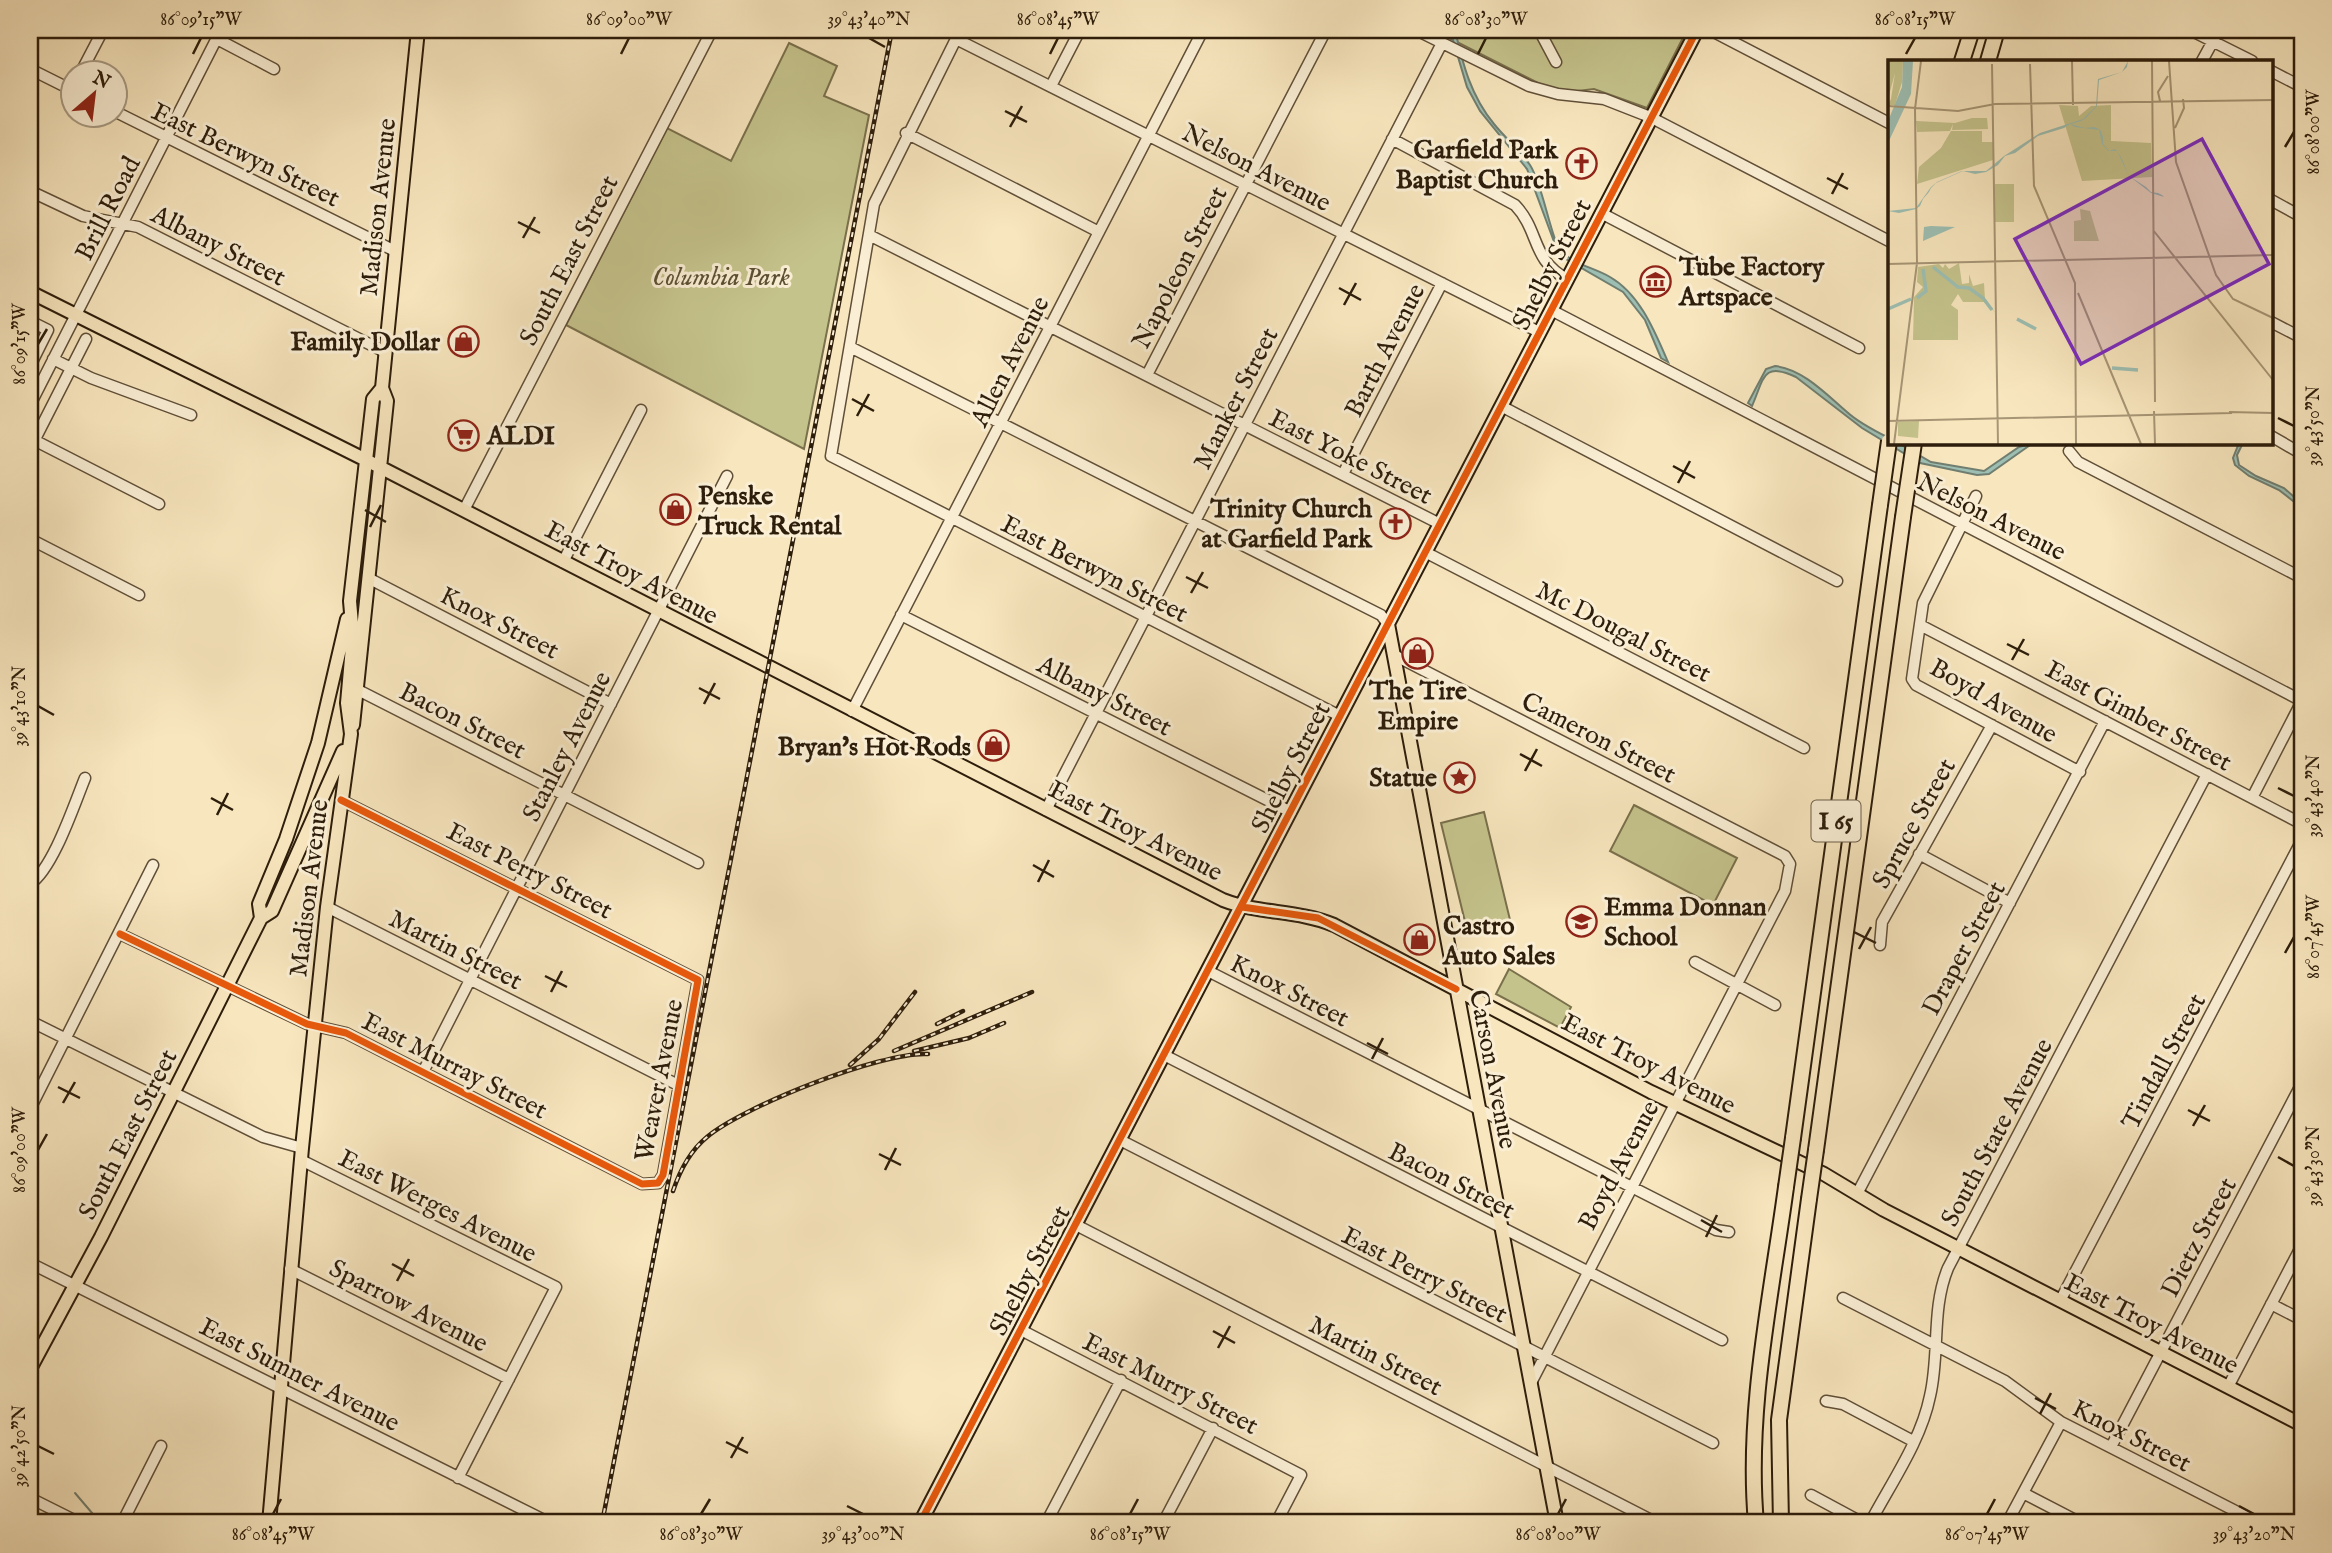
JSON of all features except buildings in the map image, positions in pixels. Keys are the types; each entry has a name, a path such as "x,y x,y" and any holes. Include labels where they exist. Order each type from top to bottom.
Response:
{"highway":[{"path":"1962,60 1972,30"},
{"path":"1987,60 1997,30"},
{"name":"I 65","path":"1756,1523 1756,1413 1889,444"},
{"name":"I 65","path":"1781,1523 1779,1420 1914,444"}],"main road":[{"name":"Madison Avenue","path":"356,710 382,468 387,401 382,388 418,30"},
{"name":"Shelby Street","path":"920,1523 1697,30"},
{"name":"East Troy Avenue","path":"30,292 382,468 1223,900 1242,907 1318,918 1674,1103 1778,1151 1958,1249 2302,1425"},
{"name":"Madison Avenue","path":"270,1523 290,1269 327,907 351,734 347,703 353,636 350,601 373,399 382,388"},
{"name":"South East Street","path":"261,918 259,904 290,827 318,743 350,601"},
{"name":"Carson Avenue","path":"1388,624 1455,989 1549,1468 1557,1523"},
{"name":"South East Street","path":"30,1369 175,1092 261,918 272,911 351,734 356,710"}],"street":[{"path":"87,60 103,30"},
{"name":"South East Street","path":"464,510 712,30"},
{"path":"1051,86 1080,30"},
{"name":"Allen Avenue","path":"852,711 1203,30"},
{"name":"Napoleon Street","path":"1147,375 1326,30"},
{"path":"1416,30 1538,89 1604,99 1650,117 1888,240"},
{"path":"1539,30 1556,62"},
{"path":"1710,30 1888,122"},
{"path":"2190,30 2250,60"},
{"path":"2203,60 2219,30"},
{"path":"219,34 274,69"},
{"name":"Brill Road","path":"30,405 219,34"},
{"path":"956,34 877,195 850,347 1381,615 1388,624"},
{"name":"Nelson Avenue","path":"956,34 1051,86 1539,332"},
{"name":"Manker Street","path":"1046,810 1392,139 1446,45"},
{"path":"30,69 60,83"},
{"path":"2272,72 2302,87"},
{"name":"East Berwyn Street","path":"130,119 395,251"},
{"path":"906,133 1099,232"},
{"path":"1392,139 1516,205 1529,224 1543,261 1568,276"},
{"name":"Albany Street","path":"30,191 83,216 138,227 385,352"},
{"path":"2272,201 2302,216"},
{"path":"1601,213 1859,348"},
{"name":"East Yoke Street","path":"869,235 1440,524"},
{"name":"Barth Avenue","path":"1343,474 1442,283"},
{"name":"Nelson Avenue","path":"1551,310 2302,701"},
{"path":"30,321 48,330 30,364 47,372"},
{"path":"2272,323 2302,338"},
{"path":"86,339 31,442 159,504"},
{"name":"East Berwyn Street","path":"850,347 831,456 1340,716"},
{"path":"53,359 191,415"},
{"path":"1501,406 1837,581"},
{"path":"563,562 641,410"},
{"path":"2272,437 2302,454"},
{"path":"2069,451 2078,462 2302,579"},
{"name":"Stanley Avenue","path":"423,1072 727,476"},
{"name":"Boyd Avenue","path":"1976,496 1927,592 1911,674 1916,685 2080,772"},
{"path":"30,539 139,595"},
{"name":"Mc Dougal Street","path":"1425,552 1804,748"},
{"name":"Knox Street","path":"370,579 611,704"},
{"name":"Albany Street","path":"901,615 1291,812"},
{"name":"East Gimber Street","path":"1920,625 2302,824"},
{"name":"Cameron Street","path":"1394,655 1785,856"},
{"name":"Bacon Street","path":"358,690 698,863"},
{"path":"2252,798 2302,701"},
{"name":"Draper Street","path":"1857,1194 2105,721"},
{"name":"Spruce Street","path":"1880,945 1882,922 1992,725"},
{"name":"South State Avenue","path":"1870,1523 1913,1441 1930,1398 1937,1346 1940,1291 1958,1249 2207,774"},
{"path":"30,884 37,880 49,859 85,778"},
{"name":"East Perry Street","path":"341,800 698,980"},
{"name":"Tindall Street","path":"2060,1301 2302,840"},
{"path":"1919,855 2010,903"},
{"name":"Boyd Avenue","path":"1532,1381 1586,1271 1785,891 1790,864 1785,856"},
{"path":"30,1109 153,865"},
{"name":"Martin Street","path":"327,907 678,1085"},
{"name":"East Murray Street","path":"120,934 316,1026 346,1033 642,1184 655,1185"},
{"path":"1695,962 1775,1005"},
{"name":"Knox Street","path":"1208,971 1630,1187 1716,1230 1729,1232"},
{"name":"Weaver Avenue","path":"655,1185 663,1175 698,980"},
{"name":"East Werges Avenue","path":"30,1021 302,1154 556,1287 509,1379"},
{"name":"Bacon Street","path":"1164,1055 1502,1230 1722,1340"},
{"name":"Dietz Street","path":"2111,1447 2302,1083"},
{"name":"East Perry Street","path":"1120,1140 1713,1443"},
{"name":"Martin Street","path":"1076,1225 1657,1523"},
{"path":"2228,1387 2302,1245"},
{"name":"East Sumner Avenue","path":"30,1263 550,1523"},
{"name":"Sparrow Avenue","path":"290,1269 509,1379"},
{"name":"Knox Street","path":"1843,1298 2008,1382 2061,1422 2259,1523"},
{"path":"2272,1304 2302,1320"},
{"name":"East Murry Street","path":"1021,1330 1301,1475 1276,1523"},
{"path":"458,1478 509,1379"},
{"path":"1046,1523 1121,1380"},
{"path":"1826,1401 1843,1404 1913,1441"},
{"path":"2007,1523 2061,1422"},
{"path":"1163,1523 1213,1428"},
{"path":"122,1523 161,1446"},
{"path":"2023,1493 2081,1523"},
{"path":"1811,1495 1863,1523"},
{"path":"30,1498 80,1523"}],"green space":[{"path":"1433,30 1687,30 1647,108 1594,89 1569,92 1540,84"},
{"name":"Columbia Park","path":"789,43 837,66 824,96 869,115 804,449 566,325 667,128 731,161"},
{"path":"1634,805 1737,858 1713,905 1610,851"},
{"path":"1484,812 1511,924 1468,934 1441,823"},
{"path":"1509,969 1571,1007 1560,1028 1496,994"}],"water":[{"path":"1450,30 1455,30 1465,68 1479,102 1494,124 1526,159 1534,173 1558,247 1582,265 1621,284 1630,293 1658,338 1668,362 1661,358 1645,320 1623,292 1559,255 1527,169 1480,111 1467,87"},
{"path":"1775,366 1785,368 1805,377 1857,420 1888,438 1888,444 1862,428 1796,377 1785,373 1776,371 1766,375 1752,406 1748,403 1766,369"},
{"path":"1889,444 1900,444 1931,462 1984,471 2019,447 2032,444 1989,474 1977,475 1920,463"},
{"path":"2239,444 2242,444 2237,455 2239,465 2284,488 2302,504 2302,508 2279,490 2249,476 2235,465 2233,458"}],"waterway":[{"path":"75,1493 98,1520"}],"railway":[{"path":"602,1523 892,30"},
{"path":"850,1065 879,1039 915,992"},
{"path":"894,1051 1032,992"},
{"path":"937,1024 963,1011"},
{"path":"914,1051 969,1038 1004,1023"},
{"path":"673,1191 686,1161 701,1142 750,1111 847,1071 907,1055 928,1054"}],"cycle path":[{"path":"920,1523 1697,30"},
{"path":"120,934 307,1024 346,1033 642,1184 658,1183 663,1175 698,980 341,800"},
{"path":"1242,907 1318,918 1456,989"}],"place":[{"name":"Garfield Park Baptist Church","path":"1581,164"},
{"name":"Tube Factory Artspace","path":"1656,281"},
{"name":"Family Dollar","path":"463,341"},
{"name":"ALDI","path":"464,435"},
{"name":"Penske Truck Rental","path":"675,510"},
{"name":"Trinity Church at Garfield Park","path":"1395,523"},
{"name":"The Tire Empire","path":"1418,654"},
{"name":"Bryan's Hot Rods","path":"994,746"},
{"name":"Statue","path":"1460,777"},
{"name":"Emma Donnan School","path":"1581,921"},
{"name":"Castro Auto Sales","path":"1420,940"}]}
